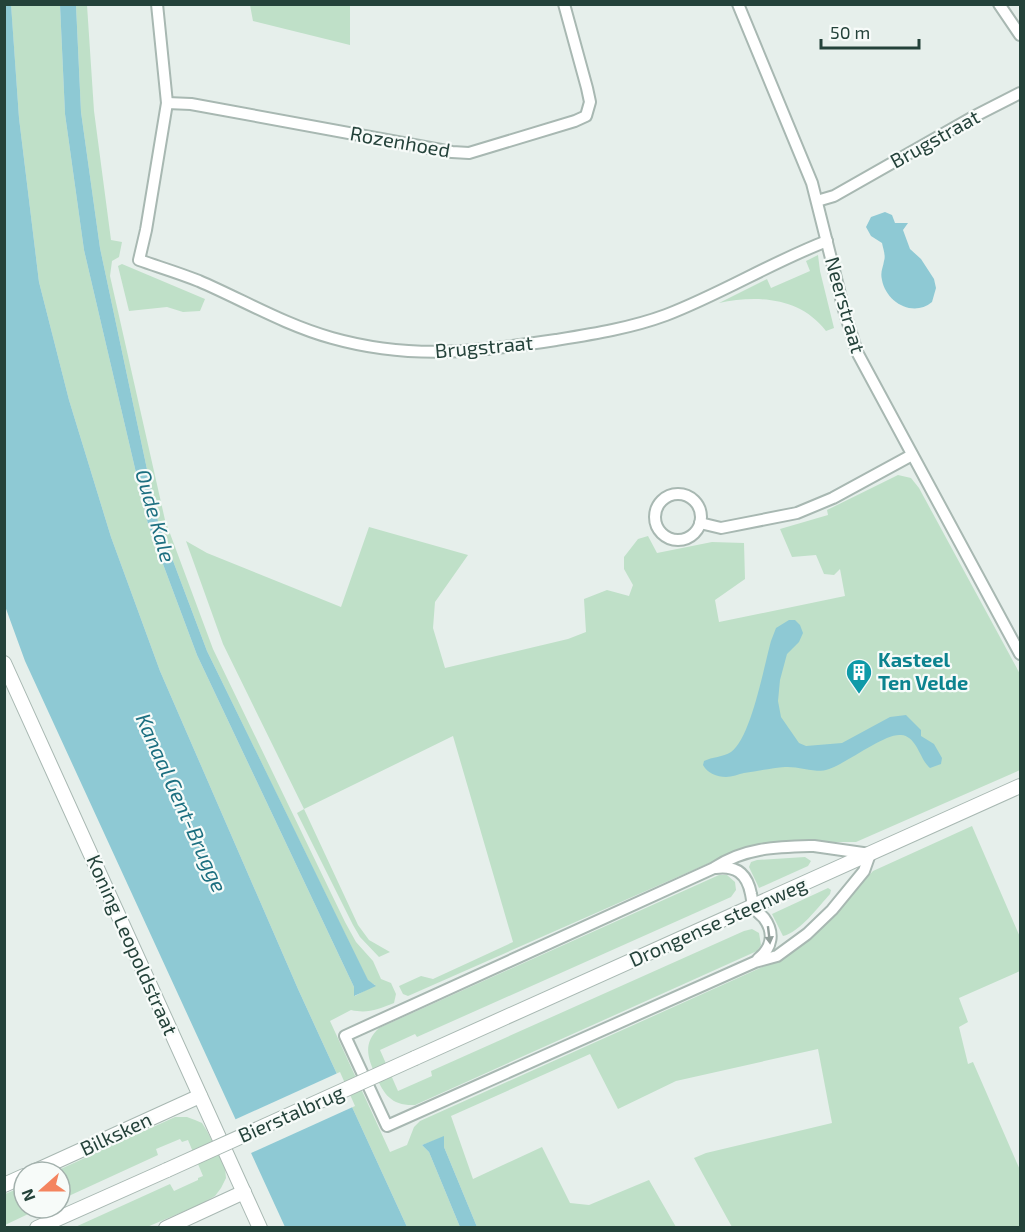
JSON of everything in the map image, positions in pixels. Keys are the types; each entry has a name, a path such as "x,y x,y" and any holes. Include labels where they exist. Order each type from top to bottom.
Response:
{"street":[{"path":"157,4 167,103"},
{"name":"Rozenhoed","path":"167,103 191,104 452,152 469,153 575,122 586,116 590,102 564,4"},
{"name":"Neerstraat","path":"738,4 818,201 844,310 857,352 1020,654"},
{"path":"999,4 1020,35"},
{"name":"Brugstraat","path":"818,201 834,196 1020,93"},
{"name":"Brugstraat","path":"167,103 139,260 198,281 293,325 331,338 397,351 430,353 494,350 582,336 642,323 668,314 827,241"},
{"path":"700,523 721,528 797,513 833,498 912,455"},
{"path":"685,495 698,504 701,511 700,523 691,536 684,539 669,538 658,526 657,508 667,496 685,495"},
{"name":"Koning Leopoldstraat","path":"4,663 260,1227"},
{"name":"Drongense steenweg","path":"415,1058 1020,786"},
{"path":"814,846 870,854 864,871 831,910 807,934 777,956 756,962 387,1126 345,1036 714,868 727,859 750,851 777,847 814,846"},
{"path":"714,868 735,868 743,873 751,891 753,907 764,919 771,936 770,946 756,962"},
{"name":"Bierstalbrug","path":"37,1227 415,1058"},
{"name":"Bilksken","path":"59,1160 200,1096"},
{"path":"166,1227 244,1192"}],"green space":[{"path":"11,5 60,5 65,114 84,250 148,524 197,655 354,987 355,996 375,985 368,981 207,651 158,521 100,248 81,112 76,5 87,5 94,111 111,240 122,242 119,257 112,261 110,276 165,520 213,649 345,922 356,942 373,961 381,979 391,983 396,994 394,1003 368,1011 351,1010 330,1021 390,1152 407,1145 414,1127 420,1121 778,960 816,932 873,871 972,826 1020,937 1020,971 959,998 968,1022 959,1027 968,1064 973,1062 1020,1170 1020,1227 732,1227 694,1158 706,1153 832,1123 818,1049 676,1081 618,1109 590,1054 451,1116 473,1179 542,1147 570,1203 589,1205 649,1180 676,1227 477,1227 444,1147 444,1137 422,1145 429,1152 460,1227 407,1227 298,989 160,671 111,537 69,400 39,282 19,118"},
{"path":"250,5 350,5 350,45 253,21"},
{"path":"818,255 834,328 826,331 804,311 777,301 748,299 719,303 767,279 771,288 810,271 806,261"},
{"path":"122,264 205,299 200,311 183,312 167,307 129,311 118,266"},
{"path":"898,475 911,478 919,488 1020,674 1020,770 856,842 789,842 741,849 408,996 403,994 399,986 421,976 433,979 513,942 453,736 304,809 223,644 186,541 207,553 341,607 369,527 468,555 435,602 433,628 445,668 568,639 586,632 584,599 607,590 629,596 633,585 624,569 624,557 638,539 648,536 657,553 712,542 744,543 745,579 715,600 719,622 845,596 840,569 834,575 824,574 816,555 792,557 780,529 828,515 827,510"},
{"path":"304,809 358,925 369,940 390,952 379,957 360,937 297,813"},
{"path":"805,857 811,861 808,866 759,888 749,867 751,862 757,860"},
{"path":"719,875 727,875 735,882 736,890 731,897 417,1037 415,1034 380,1050 398,1091 432,1076 431,1071 744,931 752,929 759,933 761,945 757,951 415,1105 400,1104 382,1089 370,1063 368,1050 371,1039 379,1028"},
{"path":"828,888 831,890 830,894 808,918 796,930 783,936 772,914"},
{"path":"175,1117 187,1117 202,1123 225,1167 226,1178 215,1196 147,1227 73,1228 170,1184 174,1191 203,1176 188,1140 182,1142 180,1139 156,1149 158,1155 72,1194 72,1164"},
{"path":"12,1191 12,1220 16,1220 5,1225 5,1194"}],"water":[{"name":"Kanaal Gent-Brugge","path":"11,4 19,118 39,282 69,400 111,537 160,671 298,989 407,1227 285,1227 25,661 5,606 4,5"},
{"name":"Oude Kale","path":"60,5 76,5 81,112 100,248 158,521 207,651 368,980 376,986 354,996 354,987 197,655 148,524 84,250 65,114"},
{"path":"885,212 892,215 895,223 908,223 903,230 910,249 921,259 934,279 936,288 932,302 925,307 909,308 901,305 889,295 885,288 881,275 885,257 882,243 871,236 866,227 871,217"},
{"path":"789,620 795,620 803,633 799,642 787,654 780,680 778,701 781,717 799,743 806,746 842,743 890,717 906,715 921,730 921,736 934,744 942,758 941,764 930,768 911,739 901,735 885,739 834,767 822,771 785,767 726,777 707,770 703,765 704,761 731,752 745,732 776,628"},
{"path":"444,1136 444,1147 477,1227 460,1227 429,1152 422,1145"}],"pier":[{"path":"340,1072 355,1106 249,1154 234,1120"}],"place":[{"name":"Kasteel Ten Velde","path":"859,695"}]}
